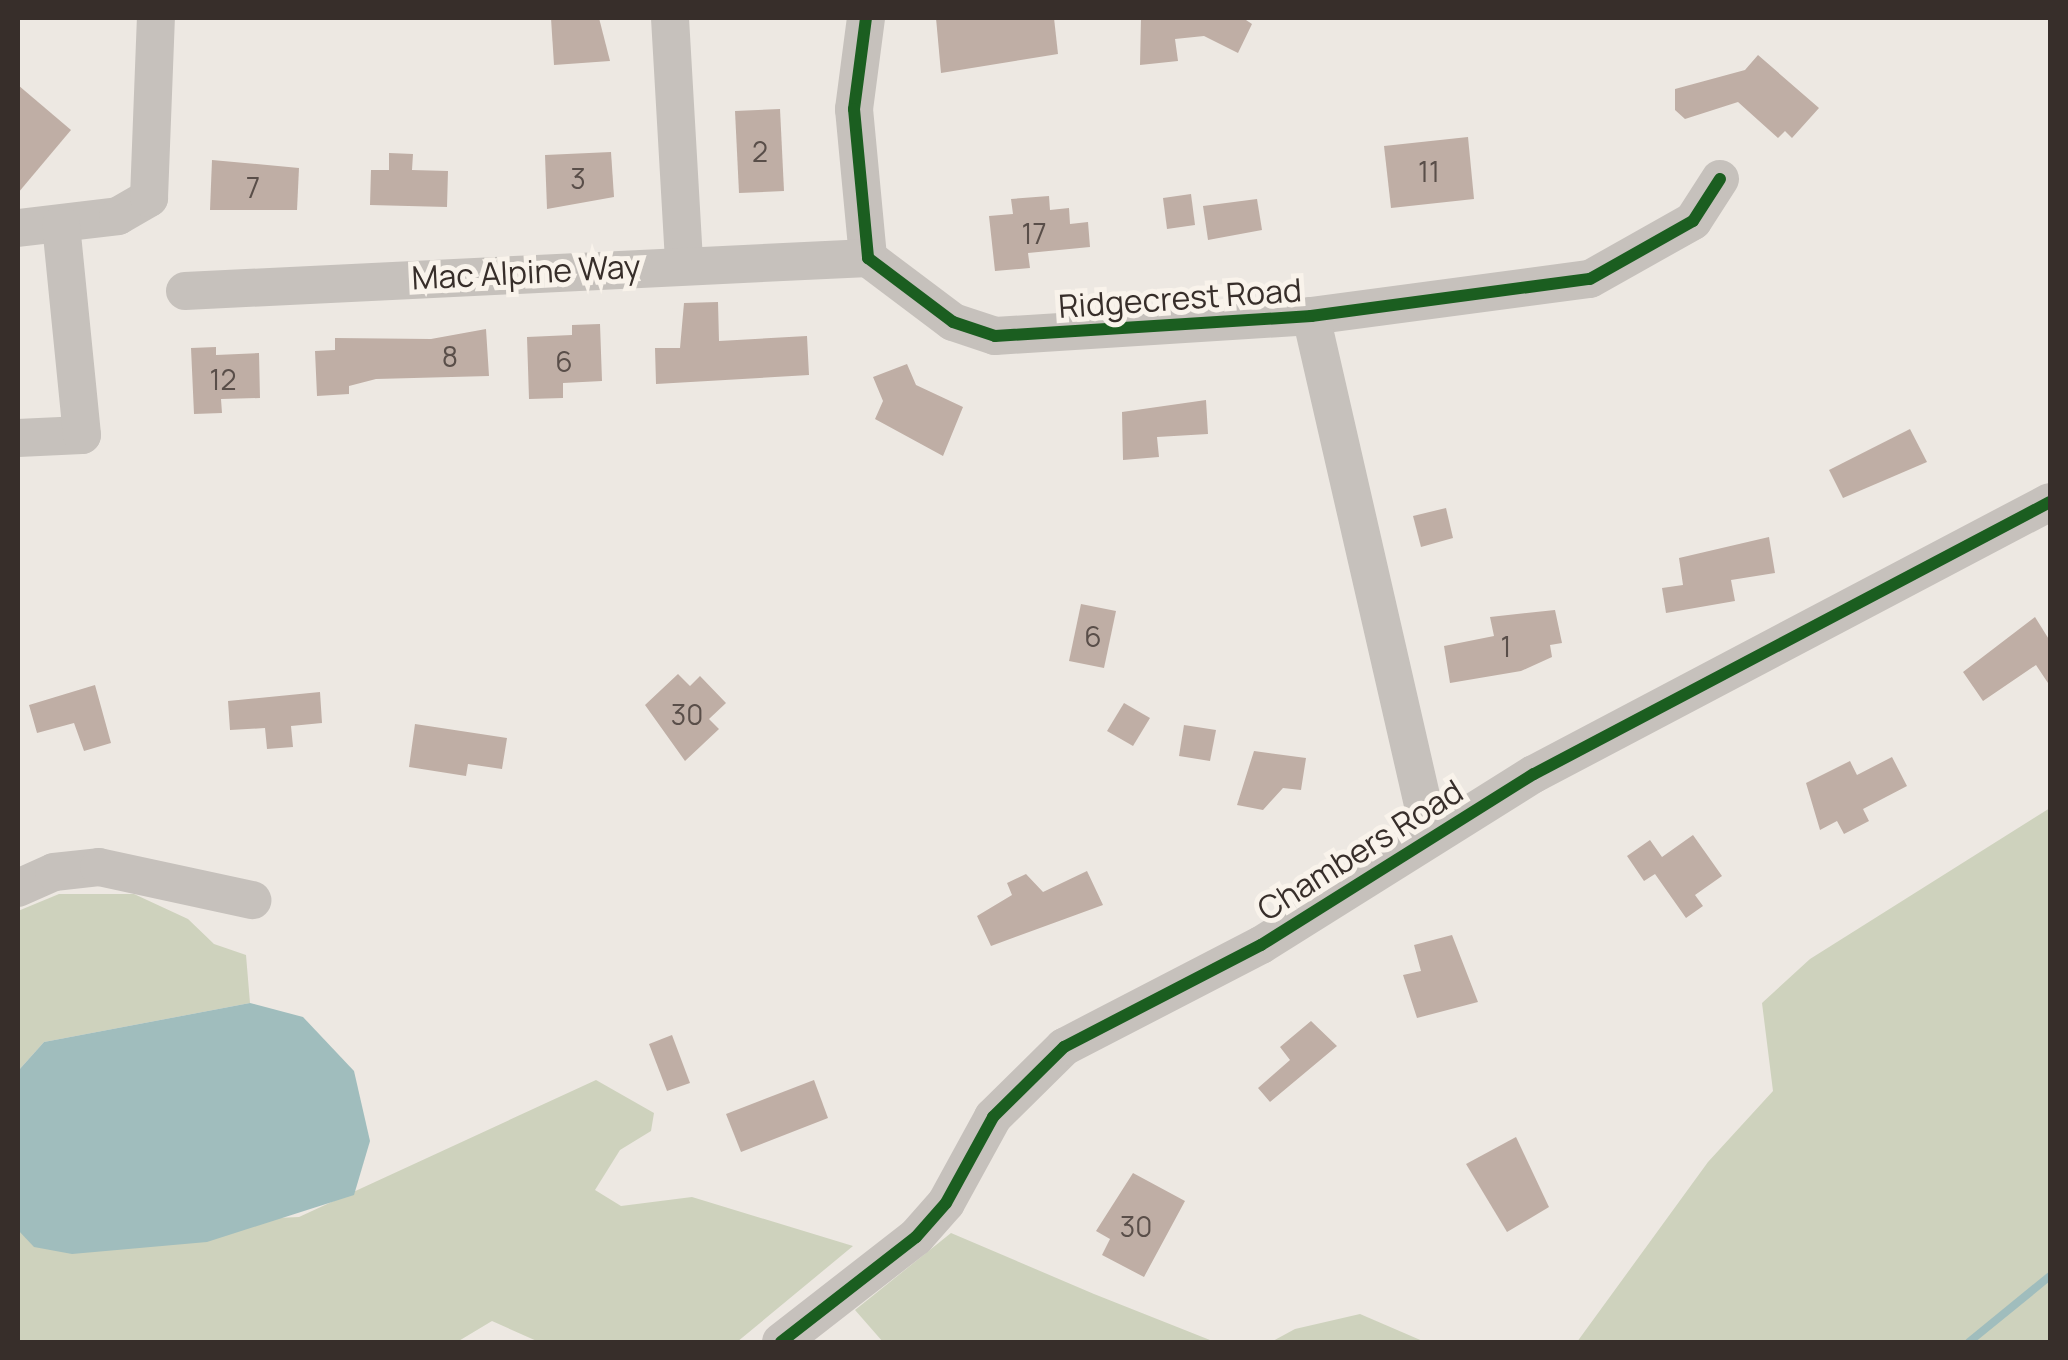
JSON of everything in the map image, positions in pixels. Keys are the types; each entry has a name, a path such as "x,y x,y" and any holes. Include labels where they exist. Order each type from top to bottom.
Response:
{"street":[{"path":"18,228 118,216 149,198 156,18"},
{"path":"670,18 684,263"},
{"path":"866,18 854,110 868,258"},
{"name":"Ridgecrest Road","path":"868,258 954,322 995,336 1311,316 1590,279 1693,221 1720,178"},
{"path":"18,438 82,436 60,225"},
{"name":"Mac Alpine Way","path":"185,291 684,263 868,258"},
{"name":"Ridgecrest Road","path":"1311,316 1430,835"},
{"name":"Chambers Road","path":"781,1342 916,1237 946,1203 993,1117 1064,1047 1261,945 1430,835 2050,502"},
{"path":"18,888 54,872 99,868 252,900"}],"green space":[{"path":"2050,808 2050,1342 1577,1342 1708,1162 1773,1091 1762,1003 1810,959"},
{"path":"59,894 134,894 188,919 214,944 246,955 250,1003 44,1042 18,1071 18,911"},
{"path":"596,1080 654,1113 651,1131 620,1150 595,1190 621,1206 692,1197 853,1246 737,1342 539,1342 492,1321 457,1342 18,1342 18,1230 299,1217"},
{"path":"951,1233 1215,1342 883,1342 855,1310"},
{"path":"1360,1314 1425,1342 1271,1342 1295,1329"}],"water":[{"path":"250,1003 303,1017 354,1071 370,1141 354,1195 207,1242 72,1254 34,1247 18,1230 18,1071 44,1042"}],"building":[{"path":"551,18 599,18 610,61 554,65"},
{"path":"936,18 1054,18 1058,54 941,73"},
{"path":"1141,18 1243,18 1252,24 1238,53 1204,36 1175,39 1178,61 1140,65"},
{"path":"1758,55 1819,108 1792,138 1785,131 1778,138 1738,102 1685,119 1675,110 1675,89 1745,70"},
{"path":"18,85 71,130 18,193"},
{"path":"780,109 784,191 739,193 735,111"},
{"path":"1468,137 1474,199 1391,208 1384,146"},
{"path":"611,152 614,197 547,209 545,155"},
{"path":"389,153 413,154 412,170 448,171 447,207 370,205 371,170 389,170"},
{"path":"212,160 299,168 297,210 210,210"},
{"path":"1191,194 1195,225 1167,229 1163,198"},
{"path":"1049,196 1050,210 1069,208 1070,224 1088,222 1090,247 1028,253 1030,268 995,271 989,216 1013,214 1011,199"},
{"path":"1257,199 1262,230 1208,240 1203,206"},
{"path":"718,302 719,341 807,336 809,375 656,384 655,348 680,348 684,303"},
{"path":"600,324 602,381 563,383 563,398 529,399 527,337 572,335 572,325"},
{"path":"486,329 489,376 376,379 349,386 349,394 317,396 315,351 335,350 335,338 431,339"},
{"path":"216,347 216,355 259,353 260,398 221,399 222,413 194,414 191,348"},
{"path":"907,364 916,385 963,407 943,456 875,419 883,401 873,377"},
{"path":"1206,400 1208,434 1157,437 1159,457 1123,460 1122,412"},
{"path":"1910,429 1927,462 1843,498 1829,470"},
{"path":"1446,508 1453,538 1421,547 1413,516"},
{"path":"1769,537 1775,573 1731,580 1735,601 1666,613 1662,588 1683,585 1679,558"},
{"path":"1081,604 1116,611 1104,668 1069,661"},
{"path":"1555,610 1562,643 1550,645 1552,657 1521,671 1450,683 1444,646 1494,636 1490,617"},
{"path":"2035,617 2050,641 2050,686 2036,665 1983,701 1963,672"},
{"path":"678,674 690,686 700,676 726,703 709,719 719,729 685,761 645,705"},
{"path":"95,685 111,743 84,751 74,723 37,733 29,705"},
{"path":"320,692 322,723 291,726 293,747 267,749 265,728 230,730 228,701"},
{"path":"1124,703 1150,718 1133,746 1107,731"},
{"path":"415,724 507,738 502,769 468,764 466,776 409,767"},
{"path":"1184,725 1216,730 1210,761 1179,756"},
{"path":"1254,751 1306,758 1301,790 1283,788 1263,810 1237,805"},
{"path":"1892,757 1907,786 1863,809 1869,821 1844,834 1837,821 1820,830 1806,783 1850,761 1857,775"},
{"path":"1693,835 1722,876 1695,895 1703,906 1686,918 1655,874 1644,881 1627,856 1650,840 1662,857"},
{"path":"1087,871 1103,905 991,946 977,916 1012,895 1007,883 1026,874 1043,892"},
{"path":"1452,935 1478,1002 1417,1018 1403,975 1421,971 1414,945"},
{"path":"1311,1021 1337,1046 1270,1102 1258,1088 1290,1060 1280,1047"},
{"path":"672,1035 690,1083 667,1091 649,1044"},
{"path":"814,1080 828,1118 741,1152 726,1114"},
{"path":"1516,1137 1549,1207 1507,1232 1466,1164"},
{"path":"1133,1173 1185,1201 1144,1277 1102,1255 1110,1239 1096,1231"}],"waterway":[{"path":"1969,1342 2050,1276"}],"cycle path":[{"path":"866,18 854,109 868,258 953,322 995,336 1311,316 1590,279 1693,221 1720,179"},
{"path":"781,1342 916,1237 946,1203 993,1117 1064,1047 1261,945 1534,774 2050,502"}]}
